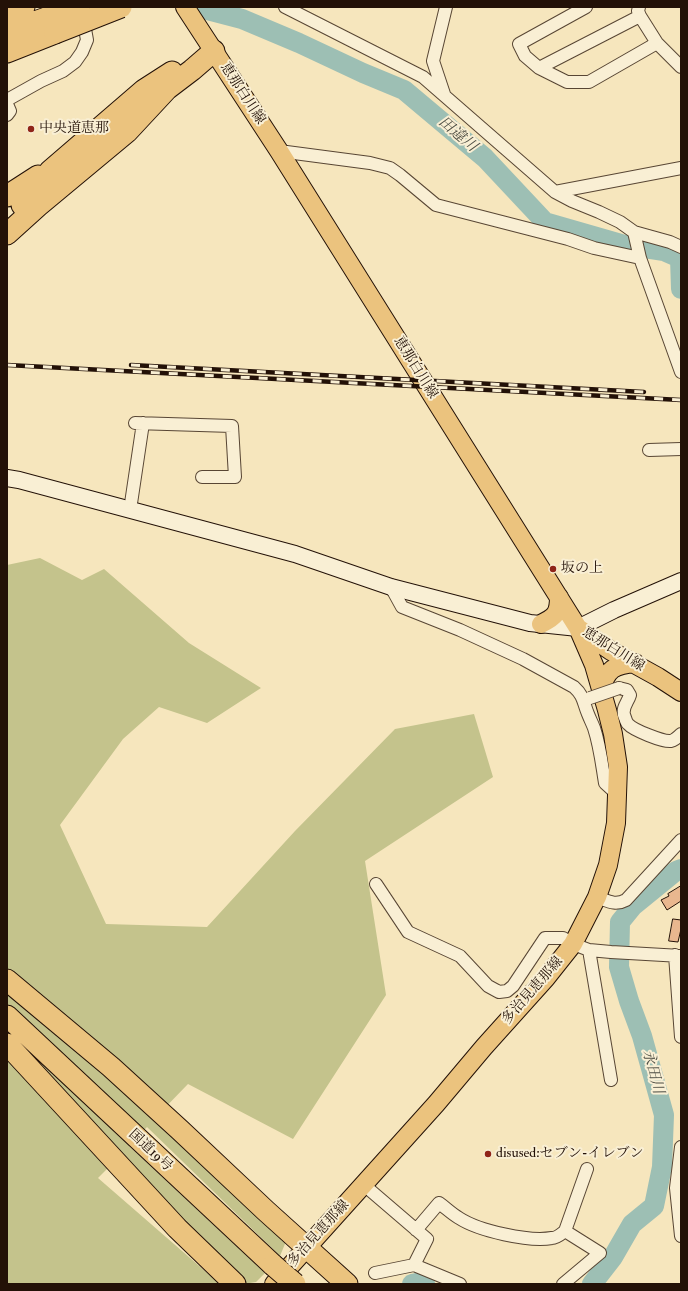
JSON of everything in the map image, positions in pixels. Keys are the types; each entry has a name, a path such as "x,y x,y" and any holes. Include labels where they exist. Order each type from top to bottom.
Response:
{"highway":[{"path":"7,13 24,7"},
{"path":"7,52 79,7"},
{"path":"7,32 52,25 121,7"},
{"path":"7,218 37,190 50,171 144,90 186,63 214,51"},
{"path":"7,234 38,206 127,132 166,89 192,70 214,51"},
{"path":"7,196 34,178 50,171"},
{"path":"7,980 111,1067 347,1284"},
{"name":"国道19号","path":"7,1016 272,1273 295,1284"},
{"name":"国道19号","path":"7,1025 272,1273 286,1284"},
{"path":"7,1044 177,1228 235,1284"}],"main road":[{"name":"恵那白川線","path":"187,10 278,151 578,628 611,651 635,663 681,692"},
{"path":"541,624 552,619 557,612 559,597"},
{"name":"多治見恵那線","path":"272,1273 307,1248 546,978 581,947 608,865 616,823 618,766 613,734 592,696 594,665 578,628"},
{"path":"592,696 610,671 624,664 635,663"}],"street":[{"path":"7,100 63,71 75,62 82,52 87,40 85,29 69,7"},
{"path":"285,7 423,77 555,192 620,222 634,232 670,242 681,247"},
{"path":"444,95 433,62 446,7"},
{"path":"586,7 519,44 525,56 539,68 567,82 589,82 657,43"},
{"path":"539,68 638,10 657,43 681,68"},
{"path":"7,104 10,111 7,115"},
{"path":"278,151 370,163 390,168 436,205 568,239 594,248 640,258"},
{"path":"555,192 681,168"},
{"path":"634,232 640,258 681,372"},
{"path":"130,510 139,423 232,426 235,477 202,478"},
{"path":"649,450 681,449"},
{"path":"7,478 295,554 391,587 530,623 578,628 614,610 681,581"},
{"path":"391,587 402,607 460,630 523,659 574,687 580,692 592,696 619,688 627,690 630,695 624,707 624,714 628,724 647,734 672,741 678,738 681,734"},
{"path":"597,897 612,903 620,903 626,900 681,840"},
{"path":"376,884 408,932 460,956 488,986 499,992 507,991 513,986 545,938 563,938 581,947 611,952 678,956 681,1037"},
{"path":"581,947 611,1080"},
{"path":"680,1228 676,1188 681,1147"},
{"path":"416,1230 439,1203 460,1219 487,1230 511,1236 538,1239 554,1238 566,1231 587,1169"},
{"path":"364,1185 427,1239 414,1265"},
{"path":"563,1284 600,1253 566,1231"},
{"path":"375,1273 414,1265 460,1284"}],"shaded area":[{"path":"40,558 82,580 104,569 189,643 261,688 207,723 159,707 123,739 60,825 106,924 207,927 295,831 395,729 474,714 493,777 365,861 386,995 293,1139 188,1084 157,1116 287,1239 280,1256 147,1127 129,1146 265,1273 256,1282 244,1284 120,1156 98,1178 220,1284 7,1284 7,565"}],"building":[{"path":"681,886 681,901 667,910 661,900 669,896 668,894"},
{"path":"673,919 681,920 681,929 678,942 669,941"}],"waterway":[{"name":"田違川","path":"196,7 242,19 404,90 485,158 545,222 625,245 664,251 680,258 681,289"},
{"name":"永田川","path":"592,1284 613,1257 632,1224 654,1206 662,1167 664,1115 642,1036 629,1001 619,967 620,922 633,906 676,871 681,869"},
{"name":"永田川","path":"412,1284 421,1282 425,1284"}],"railway":[{"path":"7,365 681,400"},
{"path":"131,365 644,392"}],"place":[{"name":"中央道恵那","path":"31,129"},
{"name":"坂の上","path":"553,569"},
{"name":"disused:セブン-イレブン","path":"488,1154"}]}
